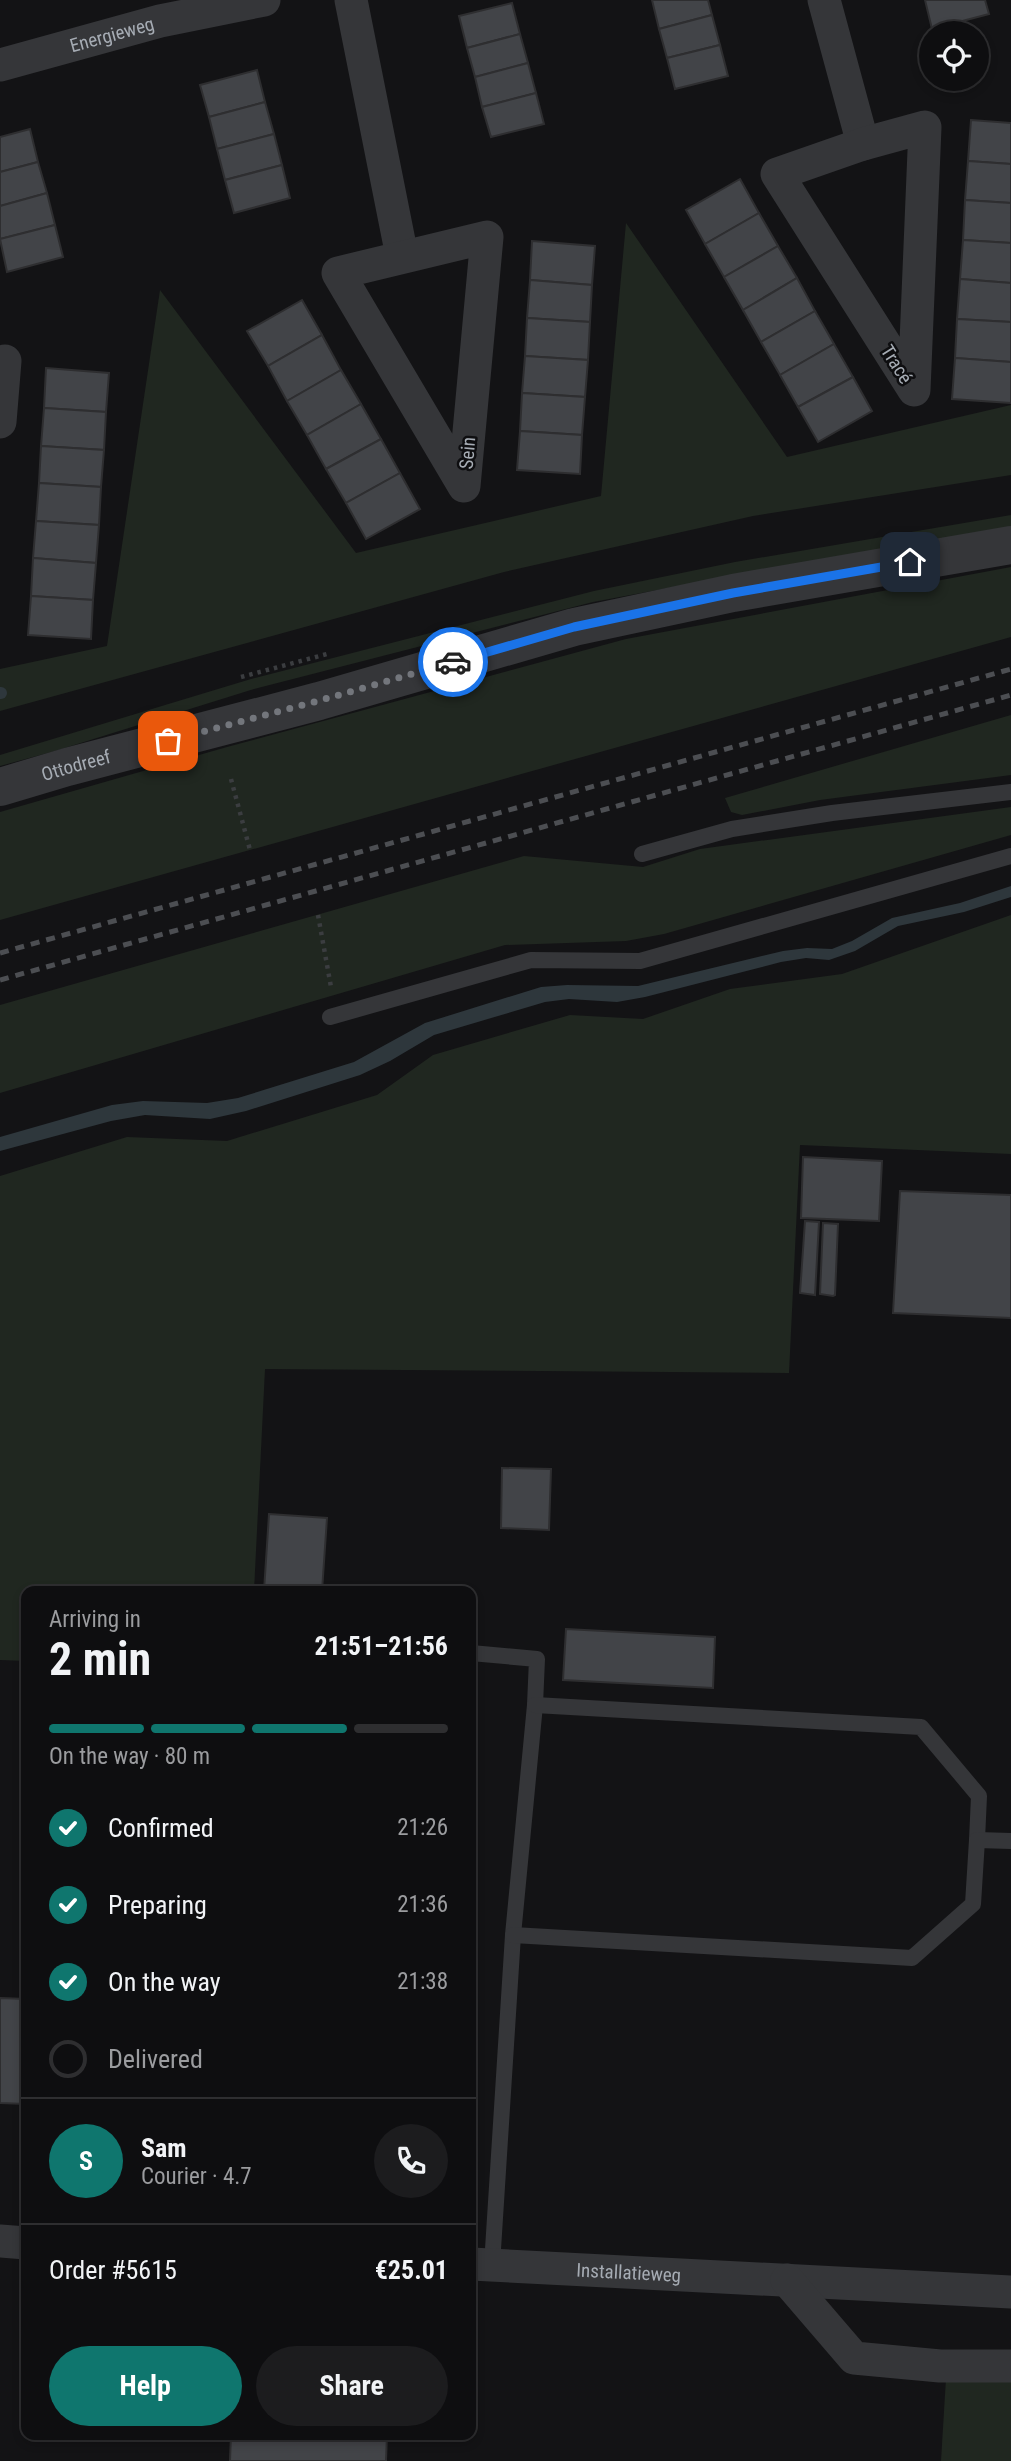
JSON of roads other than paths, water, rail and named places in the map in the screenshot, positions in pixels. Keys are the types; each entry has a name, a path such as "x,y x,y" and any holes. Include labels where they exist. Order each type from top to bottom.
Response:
{"street":[{"name":"Energieweg","path":"0,65 160,21 264,0"},
{"path":"351,0 402,256"},
{"path":"824,0 863,144"},
{"name":"Tracé","path":"925,127 914,390 776,174 863,144 925,127"},
{"name":"Sein","path":"487,237 464,486 338,274 402,256 487,237"},
{"path":"0,362 5,361 0,422"},
{"name":"Ottodreef","path":"0,787 318,701 574,627 733,593 1011,545"},
{"path":"0,2241 21,2243"},
{"name":"Installatieweg","path":"481,2265 1011,2292"},
{"path":"787,2280 854,2358 940,2366 1011,2365"}],"lane":[{"path":"642,854 732,829 832,813 1011,792"},
{"path":"330,1017 531,960 640,961 1011,856"},
{"path":"476,1653 537,1659 535,1705 481,2265"},
{"path":"513,1936 912,1958 973,1904 979,1796 921,1727 535,1705"},
{"path":"976,1840 1011,1841"}],"railway":[{"path":"0,953 1011,669"},
{"path":"0,980 1011,695"}]}
